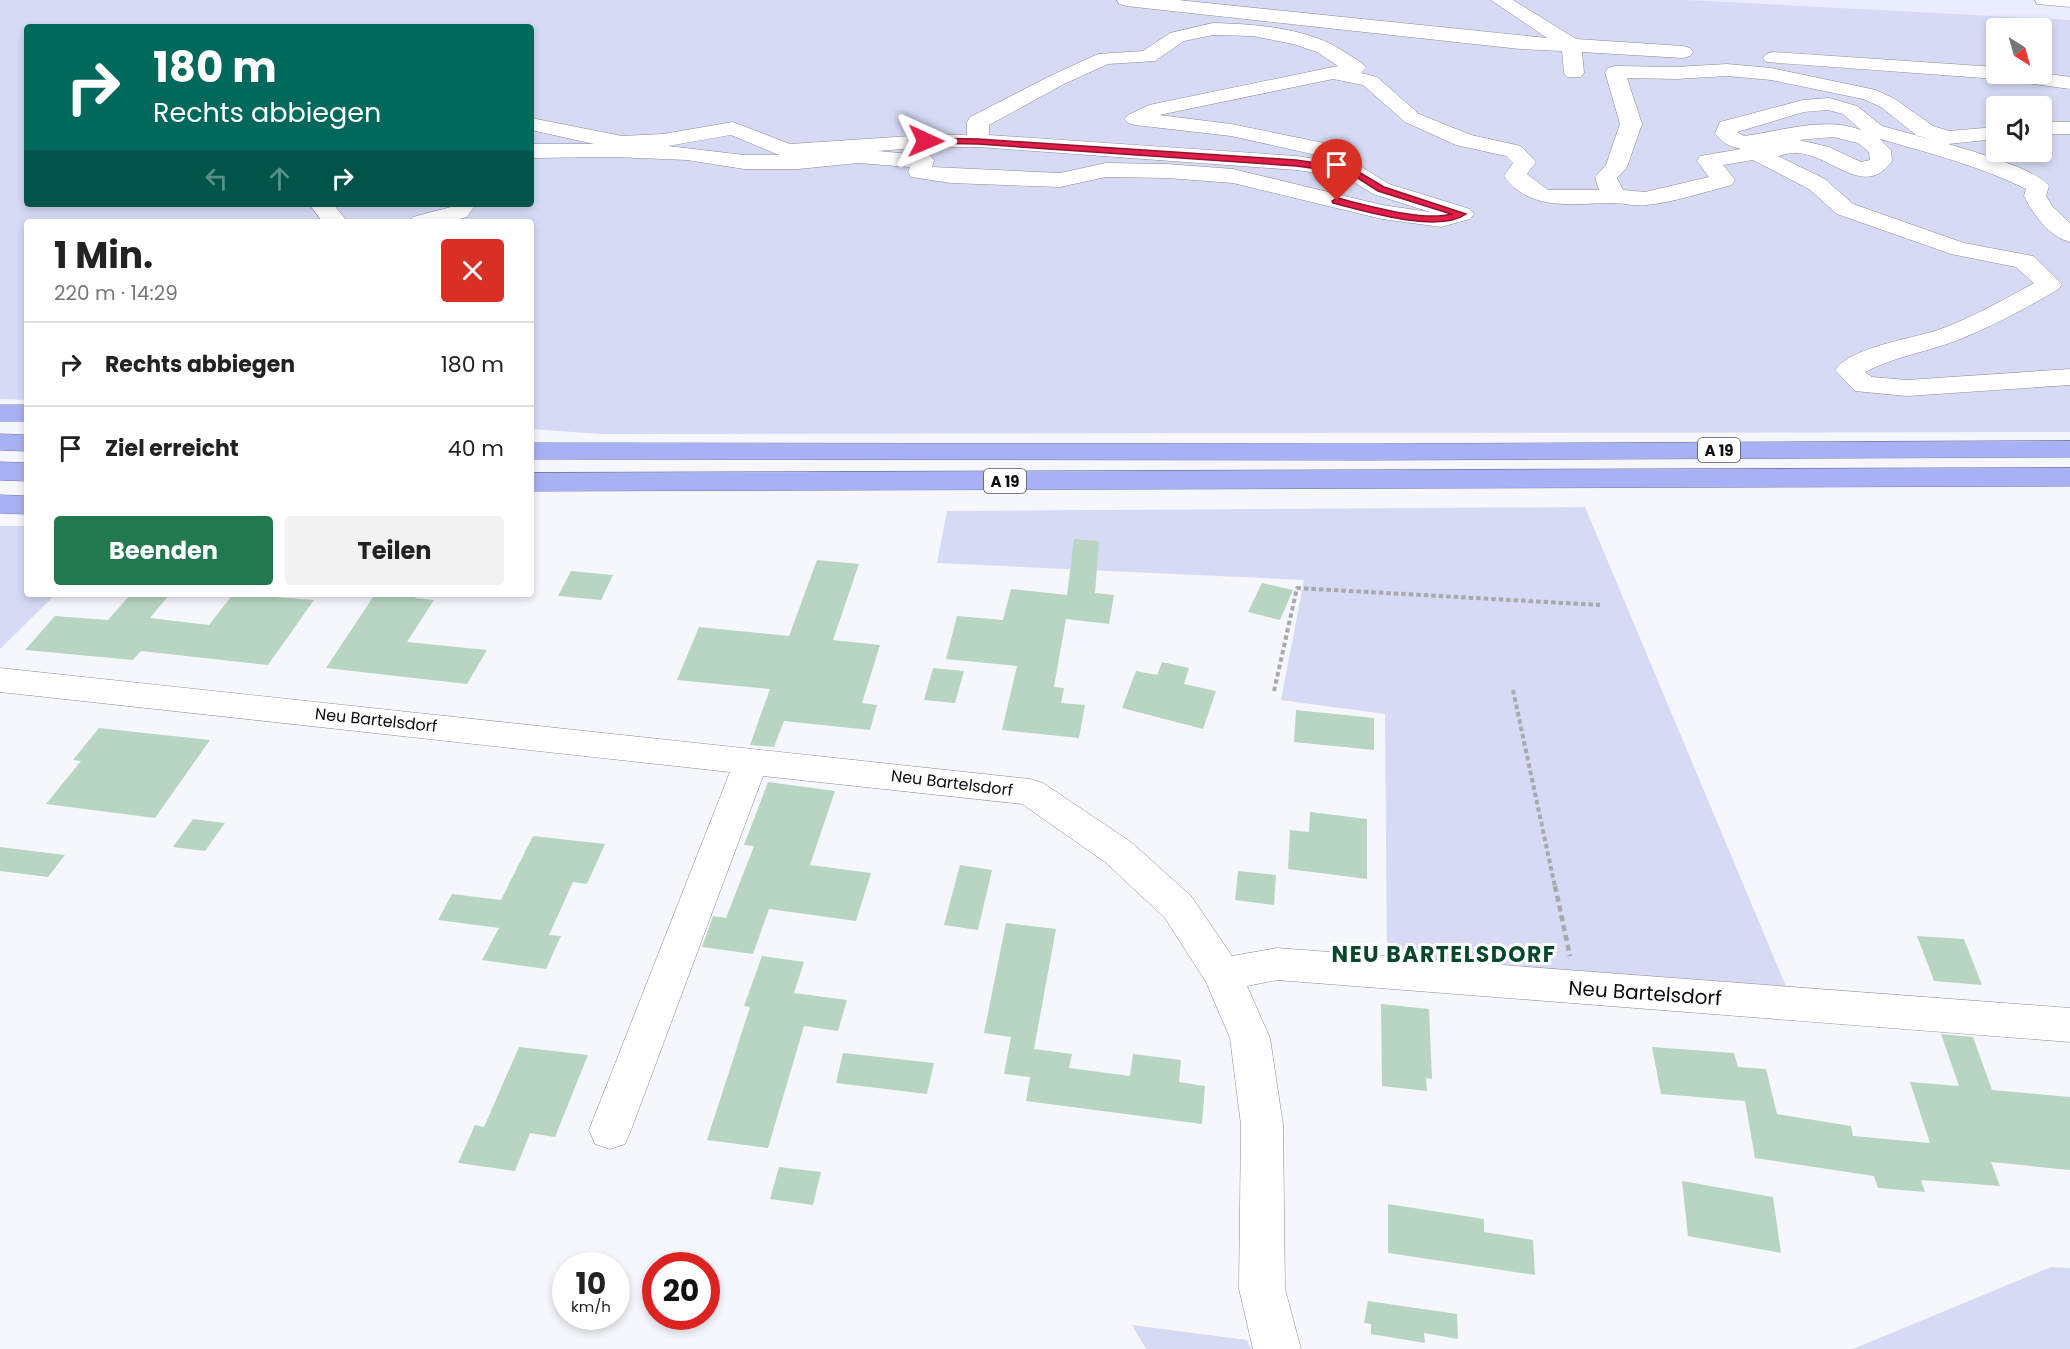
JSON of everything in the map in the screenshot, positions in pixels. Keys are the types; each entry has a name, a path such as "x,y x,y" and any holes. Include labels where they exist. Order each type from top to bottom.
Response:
{"highway":[{"path":"0,413 24,413"},
{"path":"534,434 600,439 654,453"},
{"path":"0,442 24,443"},
{"name":"A 19","path":"534,451 654,453 2070,449"},
{"path":"0,471 24,472"},
{"name":"A 19","path":"534,482 2070,477"},
{"path":"534,488 572,482"},
{"path":"0,504 24,505"}],"street":[{"path":"1126,0 1520,43 1986,72"},
{"path":"1500,0 1571,45"},
{"path":"2044,0 2070,1"},
{"path":"978,141 978,122 1057,80 1105,58 1148,57 1177,37 1214,28 1253,30 1298,39 1323,48 1356,69 1156,109 1135,119 1149,122 1185,123 1303,144 1342,154 1352,171"},
{"path":"1571,45 1574,73"},
{"path":"1616,196 1608,187 1606,177 1616,167 1631,124 1615,72 1676,73 1727,70 1771,74 1869,94 1888,103 1925,130 1948,138 1986,135"},
{"path":"1335,73 1370,81 1412,118 1464,140 1513,151 1525,162 1515,176 1542,196 1616,196 1645,199 1724,180 1708,160 1798,146 1821,152 1857,169 1874,169 1881,161 1880,150 1859,134 1826,130 1744,143 1733,140 1726,133 1728,127 1803,106 1829,104 1850,110 1874,131 1944,150 2014,174 2038,186 2035,195 2043,212 2070,235"},
{"path":"2052,81 2070,83"},
{"path":"534,125 622,144 663,141 734,128 787,151 926,141 978,141 1296,163 1352,171 1381,189 1461,214 1441,220 1382,212 1233,176 1167,171 1106,170 1060,180 951,176 919,172 923,161 869,156 798,162 744,162 687,153 534,151"},
{"path":"2052,128 2070,128"},
{"path":"1756,153 1817,183 1845,209 1959,249 2024,261 2050,284 1994,315 1956,331 1879,354 1848,370 1864,385 1907,388 2070,378"},
{"path":"323,207 333,219"},
{"path":"432,219 459,212 463,207"},
{"path":"1845,209 2006,240 2039,257 2070,280"},
{"name":"Neu Bartelsdorf","path":"0,680 1030,792 1118,852 1178,908 1222,974 1250,1038 1262,1125 1262,1289 1277,1349"},
{"path":"610,1130 752,760"},
{"name":"Neu Bartelsdorf","path":"1222,974 1277,964 1576,989 1796,1002 2070,1025"}],"path":[{"path":"1274,690 1297,588 1600,605"},
{"path":"1513,690 1576,989"}],"shaded area":[{"path":"0,0 1688,0 2032,18 1986,18 1986,84 2052,84 2052,19 2070,20 2070,432 601,434 534,429 534,219 24,219 24,400 0,399"},
{"path":"1688,0 2070,0 2070,20"},
{"path":"1585,507 1788,991 1387,965 1385,714 1281,700 1304,580 937,563 947,511"},
{"path":"0,526 24,526 24,597 53,597 0,649"},
{"path":"2051,1267 2070,1268 2070,1349 1853,1349"},
{"path":"1132,1325 1247,1340 1251,1349 1146,1349"}],"building":[{"path":"1074,539 1099,541 1095,593 1114,595 1109,624 1066,619 1054,687 1064,688 1061,703 1085,705 1079,738 1002,730 1017,666 946,659 957,616 1003,620 1011,589 1067,595"},
{"path":"817,560 859,564 833,640 880,645 862,703 877,705 870,730 784,721 774,747 750,745 770,689 677,680 699,627 789,636"},
{"path":"571,571 613,575 601,600 558,596"},
{"path":"1262,583 1293,590 1280,620 1248,612"},
{"path":"128,597 168,597 150,618 209,625 231,597 314,600 268,665 141,651 133,660 25,650 55,616 108,620"},
{"path":"373,597 416,597 434,600 407,642 487,650 467,684 326,668"},
{"path":"1162,662 1189,668 1184,684 1216,691 1203,729 1122,708 1136,671 1157,675"},
{"path":"933,668 964,671 955,703 924,700"},
{"path":"1296,710 1374,718 1374,750 1294,742"},
{"path":"99,728 210,740 155,818 46,804 81,761 73,760"},
{"path":"768,782 835,791 810,865 871,873 856,921 769,909 753,954 702,947 713,916 726,918 754,846 744,845"},
{"path":"1310,812 1367,819 1367,879 1288,869 1290,830 1309,832"},
{"path":"193,819 225,823 205,851 173,847"},
{"path":"533,836 605,844 587,884 573,882 549,935 561,936 546,969 482,960 499,928 438,920 452,894 501,900"},
{"path":"0,847 65,855 48,877 0,871"},
{"path":"960,865 992,870 978,930 944,925"},
{"path":"1238,871 1276,875 1274,905 1235,900"},
{"path":"1006,923 1056,929 1034,1049 1072,1054 1069,1068 1130,1076 1133,1054 1181,1060 1179,1082 1205,1086 1202,1124 1026,1101 1030,1077 1004,1074 1011,1037 984,1033"},
{"path":"1917,936 1964,939 1982,985 1934,981"},
{"path":"762,956 804,962 794,993 847,1000 838,1031 804,1026 768,1148 707,1140 750,1007 744,1006"},
{"path":"1381,1004 1429,1009 1432,1079 1426,1078 1427,1091 1382,1086"},
{"path":"1941,1034 1973,1037 1992,1090 2070,1097 2070,1170 1991,1162 2000,1186 1921,1180 1925,1192 1878,1188 1874,1176 1755,1158 1745,1101 1661,1094 1652,1047 1734,1053 1738,1067 1766,1069 1777,1114 1851,1126 1853,1136 1930,1143 1910,1082 1959,1086"},
{"path":"519,1047 588,1055 555,1137 530,1133 515,1171 458,1163 475,1125 484,1127"},
{"path":"843,1053 934,1063 927,1094 836,1083"},
{"path":"779,1167 821,1172 813,1205 770,1199"},
{"path":"1682,1181 1773,1197 1781,1253 1688,1236"},
{"path":"1388,1204 1484,1219 1484,1232 1533,1240 1535,1275 1388,1253"},
{"path":"1368,1301 1457,1314 1458,1339 1424,1333 1425,1343 1371,1334 1371,1324 1364,1323"}],"district":[{"name":"NEU BARTELSDORF","path":"1444,954"}],"route":[{"path":"926,141 978,141 1296,163 1352,171 1381,189 1461,214 1441,220 1382,212 1337,201"}]}
